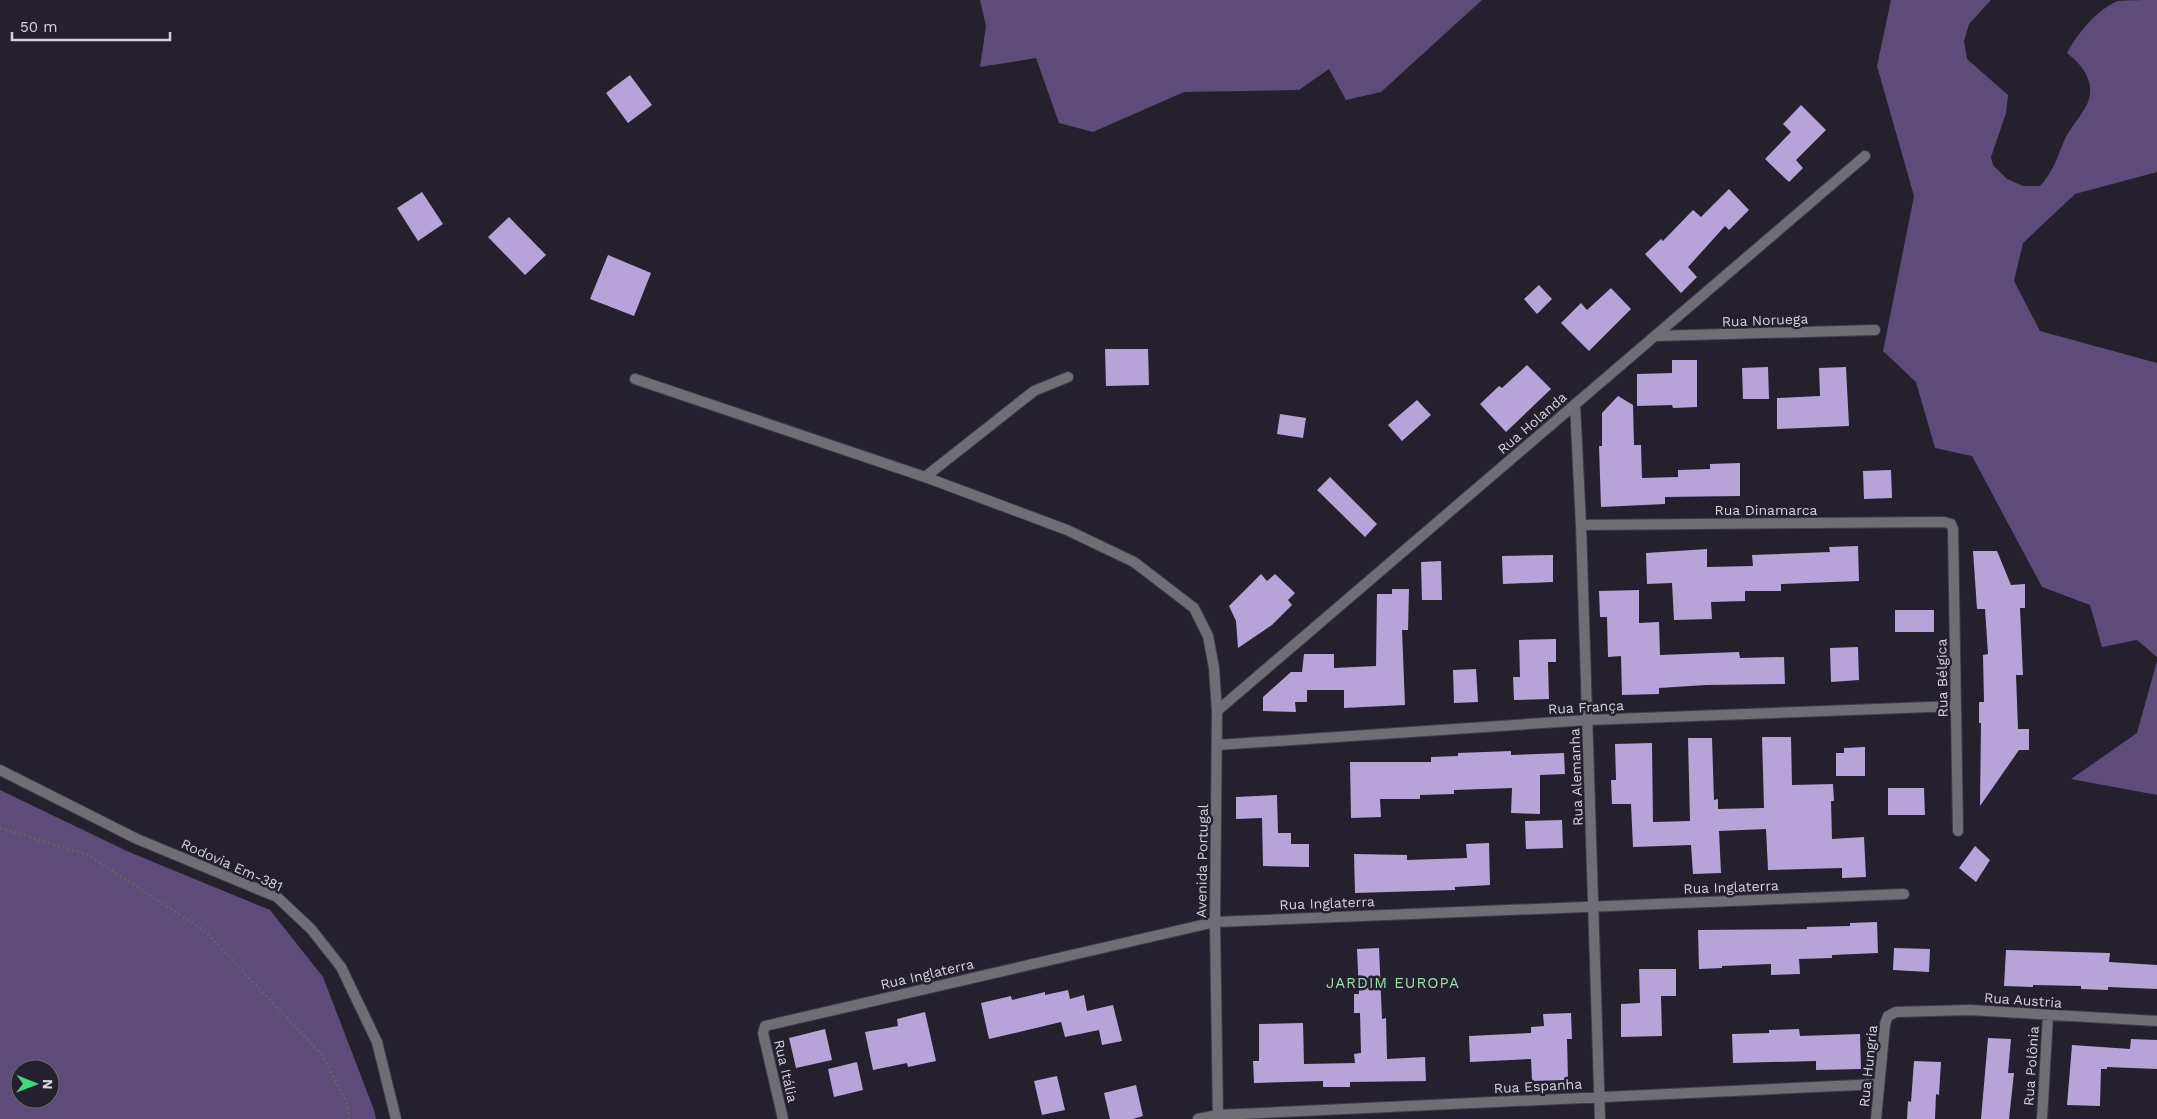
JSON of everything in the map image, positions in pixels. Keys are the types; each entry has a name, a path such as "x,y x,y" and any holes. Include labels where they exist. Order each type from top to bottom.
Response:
{"street":[{"name":"Rua Holanda","path":"1217,711 1865,156"},
{"name":"Rua Noruega","path":"1655,336 1875,330"},
{"path":"635,379 925,477 1034,391 1068,378"},
{"name":"Rua Alemanha","path":"1575,404 1588,720 1600,1119"},
{"name":"Avenida Portugal","path":"925,477 1066,530 1134,562 1194,608 1208,636 1214,668 1217,711 1215,922 1218,1117"},
{"name":"Rua Dinamarca","path":"1581,525 1935,522 1951,524"},
{"name":"Rua Bélgica","path":"1951,524 1953,539 1958,831"},
{"name":"Rua França","path":"1217,745 1588,720 1956,706"},
{"name":"Rodovia Em-381","path":"0,770 137,839 277,897 311,929 341,967 377,1042 396,1119"},
{"name":"Rua Inglaterra","path":"763,1028 768,1025 1215,922 1904,894"},
{"name":"Rua Austria","path":"1888,1016 1896,1012 1908,1010 1970,1010 2157,1021"},
{"name":"Rua Polônia","path":"2042,1119 2048,1015"},
{"name":"Rua Hungria","path":"1876,1119 1878,1084 1885,1024 1888,1016"},
{"name":"Rua Itália","path":"763,1028 783,1119"},
{"name":"Rua Espanha","path":"1198,1119 1878,1084"}],"path":[{"path":"0,828 88,855 205,931 322,1055 346,1101 349,1119"}],"shaded area":[{"path":"980,0 1482,0 1381,92 1346,100 1329,69 1299,90 1184,92 1093,132 1059,123 1036,58 980,67 986,26"},
{"path":"1891,0 1991,0 1969,24 1964,41 1967,59 2008,95 2006,113 1991,157 1993,165 2007,179 2023,186 2040,186 2052,169 2065,139 2089,99 2090,85 2088,79 2077,62 2067,53 2071,45 2088,23 2110,5 2118,1 2157,0 2157,172 2075,194 2023,243 2014,281 2040,331 2157,363 2157,657 2137,640 2102,647 2090,605 2042,587 1972,456 1935,448 1916,382 1883,351 1914,196 1877,66"},
{"path":"2157,661 2157,795 2071,779 2137,733"},
{"path":"0,790 129,852 270,910 323,977 376,1119 0,1119"}],"building":[{"path":"630,75 652,105 628,123 606,93"},
{"path":"1801,105 1826,130 1796,160 1803,168 1789,182 1765,159 1791,132 1783,124"},
{"path":"1729,189 1749,210 1729,230 1725,226 1688,267 1697,277 1681,293 1645,254 1661,239 1663,241 1693,210 1701,217"},
{"path":"422,192 443,224 418,241 397,208"},
{"path":"509,217 546,255 525,275 488,237"},
{"path":"608,255 651,273 634,316 590,299"},
{"path":"1539,285 1552,299 1537,314 1524,299"},
{"path":"1611,288 1631,309 1589,351 1561,323 1581,303 1587,310"},
{"path":"1105,349 1148,349 1149,385 1106,386"},
{"path":"1672,360 1697,360 1697,407 1673,408 1672,405 1637,406 1637,374 1672,373"},
{"path":"1527,365 1551,389 1506,432 1480,404 1499,386 1502,388"},
{"path":"1768,367 1769,399 1743,399 1742,368"},
{"path":"1846,367 1849,426 1777,429 1777,398 1820,396 1819,368"},
{"path":"1618,396 1633,405 1634,445 1641,445 1642,478 1678,477 1678,470 1710,469 1710,464 1740,463 1740,496 1665,497 1665,504 1601,507 1599,446 1602,446 1602,413"},
{"path":"1417,400 1431,415 1402,441 1388,425"},
{"path":"1280,414 1306,418 1303,438 1277,434"},
{"path":"1891,470 1892,498 1864,499 1863,471"},
{"path":"1330,477 1377,524 1365,537 1317,490"},
{"path":"1858,546 1859,581 1781,584 1781,591 1745,591 1745,601 1711,602 1712,619 1674,620 1672,583 1647,584 1646,553 1707,549 1707,567 1753,566 1752,555 1830,552 1829,547"},
{"path":"1973,551 1997,551 2011,585 2025,584 2025,608 2020,608 2023,675 2016,675 2018,729 2029,729 2029,750 2019,750 1980,806 1981,723 1979,723 1979,702 1984,702 1983,655 1988,654 1985,609 1977,609"},
{"path":"1553,555 1553,582 1503,584 1502,556"},
{"path":"1441,561 1442,600 1422,600 1421,562"},
{"path":"1261,574 1267,581 1275,574 1295,593 1288,600 1292,605 1272,625 1238,648 1236,621 1229,606"},
{"path":"1392,589 1409,589 1408,630 1402,630 1405,705 1344,708 1344,690 1307,690 1307,702 1295,702 1296,712 1263,711 1263,697 1291,672 1302,672 1304,654 1334,654 1334,668 1376,666 1377,594 1392,594"},
{"path":"1639,590 1639,623 1659,622 1660,655 1739,652 1740,658 1784,657 1785,684 1706,685 1659,688 1659,694 1622,695 1621,656 1608,657 1607,617 1600,617 1599,591"},
{"path":"1895,610 1934,610 1934,632 1895,632"},
{"path":"1556,639 1556,662 1548,662 1549,699 1514,700 1513,677 1520,677 1519,640"},
{"path":"1858,647 1859,680 1831,682 1830,648"},
{"path":"1476,669 1478,702 1454,703 1453,670"},
{"path":"1762,737 1791,737 1792,785 1833,784 1834,801 1831,801 1832,839 1864,837 1866,877 1842,878 1842,868 1768,870 1766,829 1719,831 1721,873 1693,874 1691,845 1633,847 1631,804 1612,804 1611,780 1616,780 1615,744 1652,743 1653,822 1690,821 1688,738 1712,738 1714,800 1718,799 1718,809 1764,808"},
{"path":"1865,747 1865,776 1836,776 1836,753 1844,753 1844,748"},
{"path":"1511,751 1511,755 1564,753 1565,774 1540,775 1540,814 1511,813 1512,788 1454,790 1454,794 1420,795 1420,799 1380,799 1381,817 1351,818 1350,762 1431,762 1431,757 1458,756 1458,753"},
{"path":"1888,788 1924,788 1925,815 1888,815"},
{"path":"1277,795 1278,833 1291,833 1291,844 1309,844 1309,867 1263,866 1262,818 1236,819 1236,797"},
{"path":"1562,820 1563,848 1526,849 1525,821"},
{"path":"1489,843 1490,885 1455,887 1455,890 1355,893 1354,854 1407,855 1407,860 1467,858 1466,844"},
{"path":"1975,846 1990,860 1976,882 1959,868"},
{"path":"1877,922 1878,953 1832,955 1832,958 1799,959 1800,974 1771,975 1771,964 1699,969 1698,930 1807,929 1807,927 1850,926 1850,923"},
{"path":"1379,948 1382,1019 1386,1018 1387,1059 1425,1057 1426,1081 1350,1082 1350,1087 1323,1087 1323,1081 1254,1083 1253,1061 1259,1061 1259,1024 1303,1023 1304,1064 1355,1063 1354,1054 1361,1053 1360,1013 1354,1013 1354,994 1359,994 1357,949"},
{"path":"1894,948 1930,949 1929,972 1893,970"},
{"path":"2006,950 2110,953 2109,962 2157,965 2157,989 2108,987 2108,990 2081,989 2081,986 2004,986"},
{"path":"1639,969 1676,969 1676,996 1661,996 1662,1036 1621,1037 1621,1004 1640,1003"},
{"path":"1068,990 1070,999 1084,995 1087,1011 1113,1005 1122,1041 1102,1045 1099,1030 1065,1037 1061,1022 989,1039 981,1003 1011,996 1012,1000 1045,992 1045,995"},
{"path":"925,1012 936,1061 908,1067 907,1063 873,1070 865,1032 898,1026 897,1019"},
{"path":"1571,1013 1572,1039 1567,1039 1568,1080 1532,1081 1531,1059 1470,1062 1469,1036 1531,1033 1531,1027 1544,1026 1543,1014"},
{"path":"825,1029 832,1060 796,1068 789,1038"},
{"path":"1799,1029 1800,1036 1860,1034 1861,1069 1816,1070 1816,1061 1733,1063 1732,1034 1769,1033 1769,1030"},
{"path":"1988,1038 2011,1039 2008,1073 2014,1073 2009,1119 1981,1119"},
{"path":"2131,1039 2157,1040 2157,1069 2107,1067 2107,1069 2101,1069 2100,1106 2067,1105 2072,1045 2130,1049"},
{"path":"1914,1061 1941,1062 1939,1095 1936,1094 1935,1119 1907,1119 1908,1101 1911,1102"},
{"path":"857,1062 863,1090 834,1097 828,1069"},
{"path":"1057,1076 1065,1110 1042,1115 1034,1081"},
{"path":"1136,1085 1143,1116 1133,1119 1110,1119 1104,1093"}],"district":[{"name":"JARDIM EUROPA","path":"1393,983"}]}
